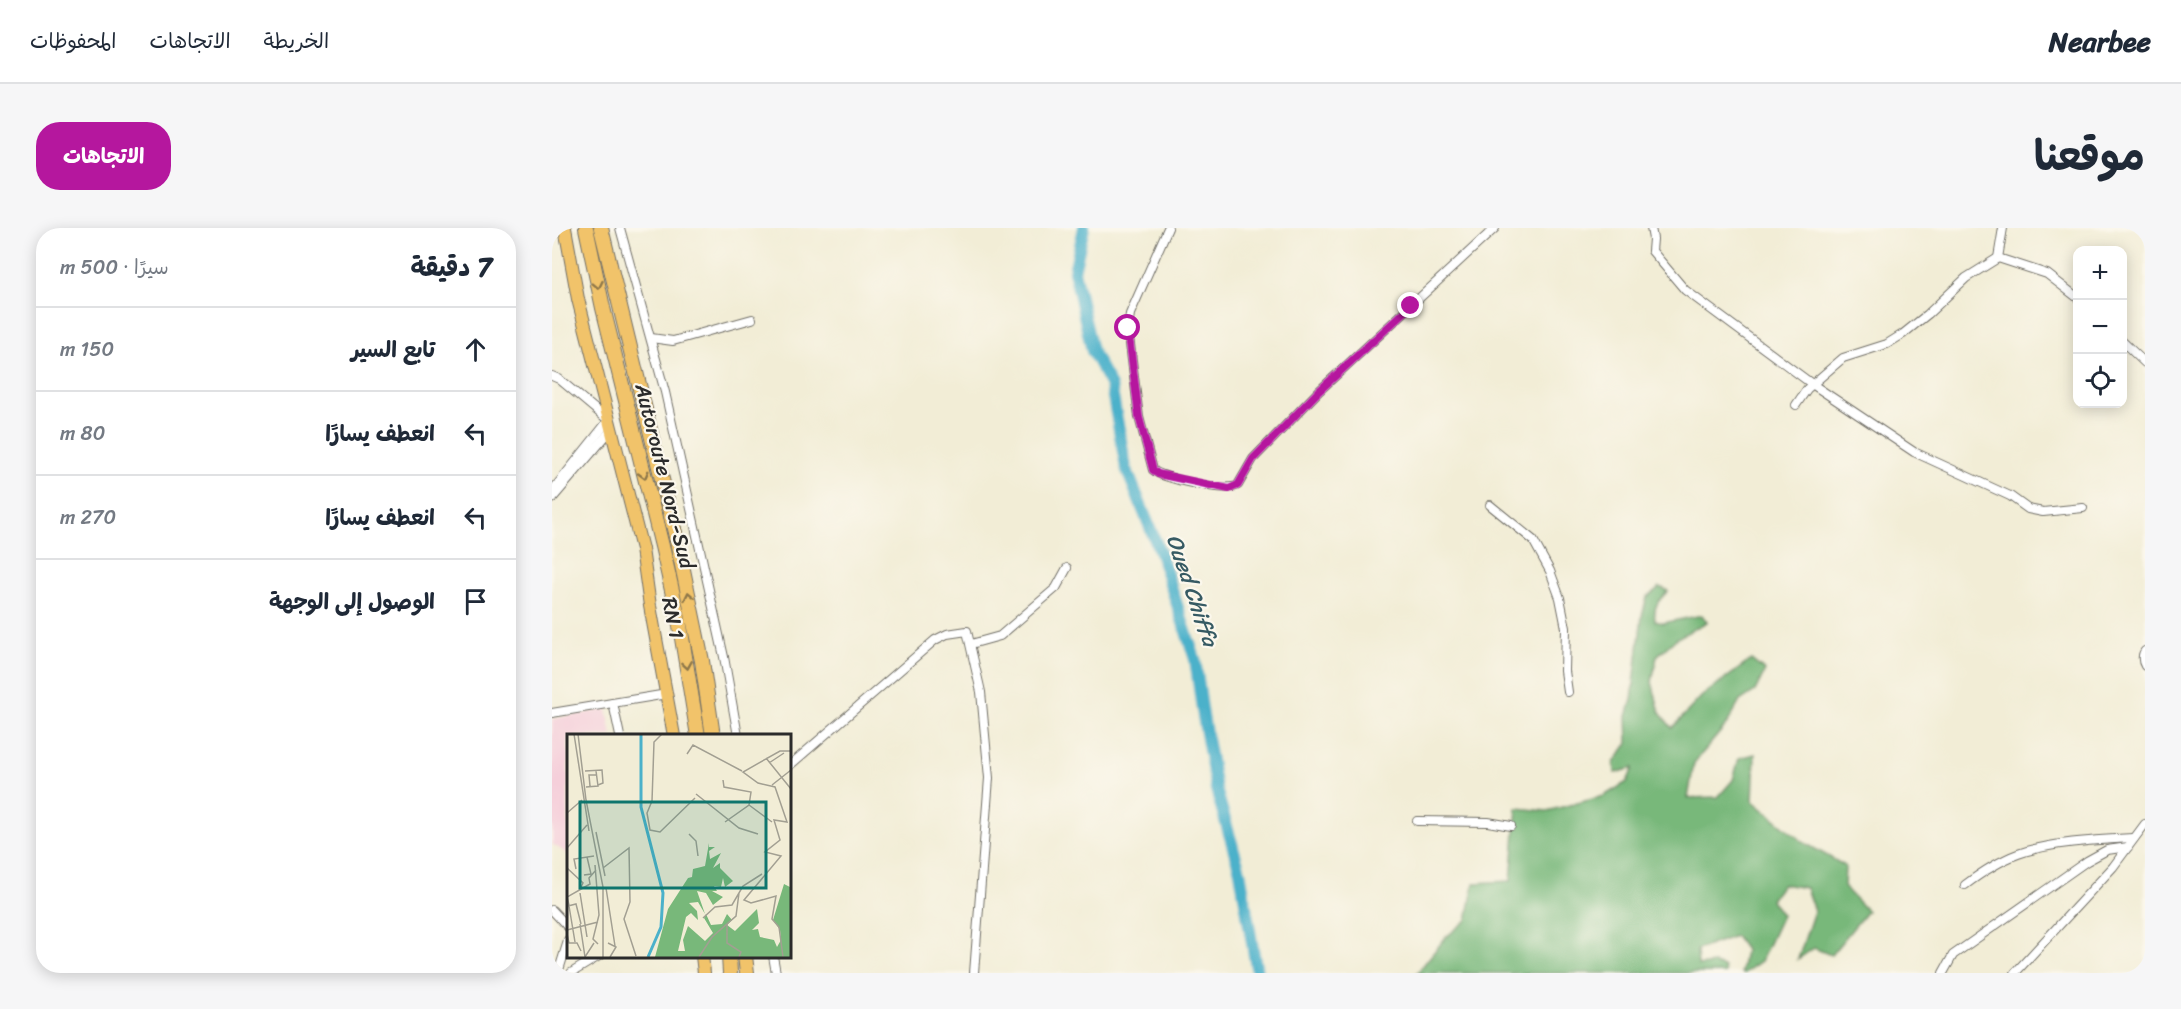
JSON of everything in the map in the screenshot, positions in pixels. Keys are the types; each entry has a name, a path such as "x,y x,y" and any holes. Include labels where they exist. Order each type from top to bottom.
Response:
{"highway":[{"name":"Autoroute Nord-Sud","path":"586,228 603,308 680,626 698,734"},
{"name":"Autoroute Nord-Sud","path":"601,228 677,541 702,661 713,734"},
{"path":"729,958 730,973"},
{"path":"745,958 747,973"}],"main road":[{"name":"RN 1","path":"565,228 578,299 642,549 650,606 675,734"},
{"path":"702,958 704,973"}],"street":[{"path":"620,228 665,392 724,657 738,734"},
{"path":"1168,228 1130,314 1128,328 1139,417 1153,470 1164,476 1229,489 1238,485 1253,459 1319,391 1495,228"},
{"path":"1652,228 1652,251 1685,290 1812,384 1914,452 2010,496 2028,509 2043,512 2083,508"},
{"path":"1796,405 1812,384 1843,358 1887,344 1903,334 1966,278 1998,258 2003,228"},
{"path":"1998,258 2047,274 2073,294"},
{"path":"651,338 673,341 752,319"},
{"path":"2127,345 2145,363"},
{"path":"552,375 609,424"},
{"path":"552,490 609,424"},
{"path":"552,499 609,424"},
{"path":"1490,505 1533,540 1550,571 1560,598 1566,628 1565,671 1568,692"},
{"path":"971,644 1000,636 1056,588 1067,568"},
{"path":"790,765 935,640 947,634 968,632 981,692 989,778 974,973"},
{"path":"2145,651 2143,663 2145,666"},
{"path":"552,713 667,694"},
{"path":"613,703 620,734"},
{"path":"1417,821 1488,822 1511,826"},
{"path":"2015,973 2113,867 2145,824"},
{"path":"1965,885 1986,869 2019,854 2073,842 2134,838"},
{"path":"1943,973 1953,955 2087,861 2107,850 2128,847"},
{"path":"552,910 567,926"},
{"path":"558,973 567,945"},
{"path":"571,973 597,958"},
{"path":"773,958 776,973"}],"shaded area":[{"path":"607,709 612,734 567,734 567,853 552,844 552,719"}],"green space":[{"path":"1660,587 1668,591 1657,604 1655,621 1663,623 1702,615 1707,622 1677,638 1657,656 1652,682 1660,713 1672,728 1702,696 1751,660 1765,671 1755,691 1740,701 1727,724 1694,763 1688,798 1718,797 1733,780 1739,758 1755,754 1753,801 1803,842 1845,866 1844,887 1867,911 1831,955 1814,948 1798,959 1814,911 1806,888 1782,884 1771,900 1782,915 1761,961 1744,973 1741,973 1745,950 1735,936 1697,950 1698,966 1714,964 1724,967 1725,973 1417,973 1446,937 1467,920 1474,883 1511,881 1517,808 1547,811 1604,796 1627,782 1633,768 1615,773 1614,763 1628,743 1627,716 1632,700 1642,616 1647,597"}],"waterway":[{"name":"Oued Chiffa","path":"1084,228 1074,271 1092,351 1111,386 1126,468 1159,550 1195,659 1216,789 1240,871 1257,973"}],"route":[{"path":"1128,328 1139,417 1153,470 1158,474 1229,489 1235,488 1242,481 1253,459 1319,391 1411,306"}]}
